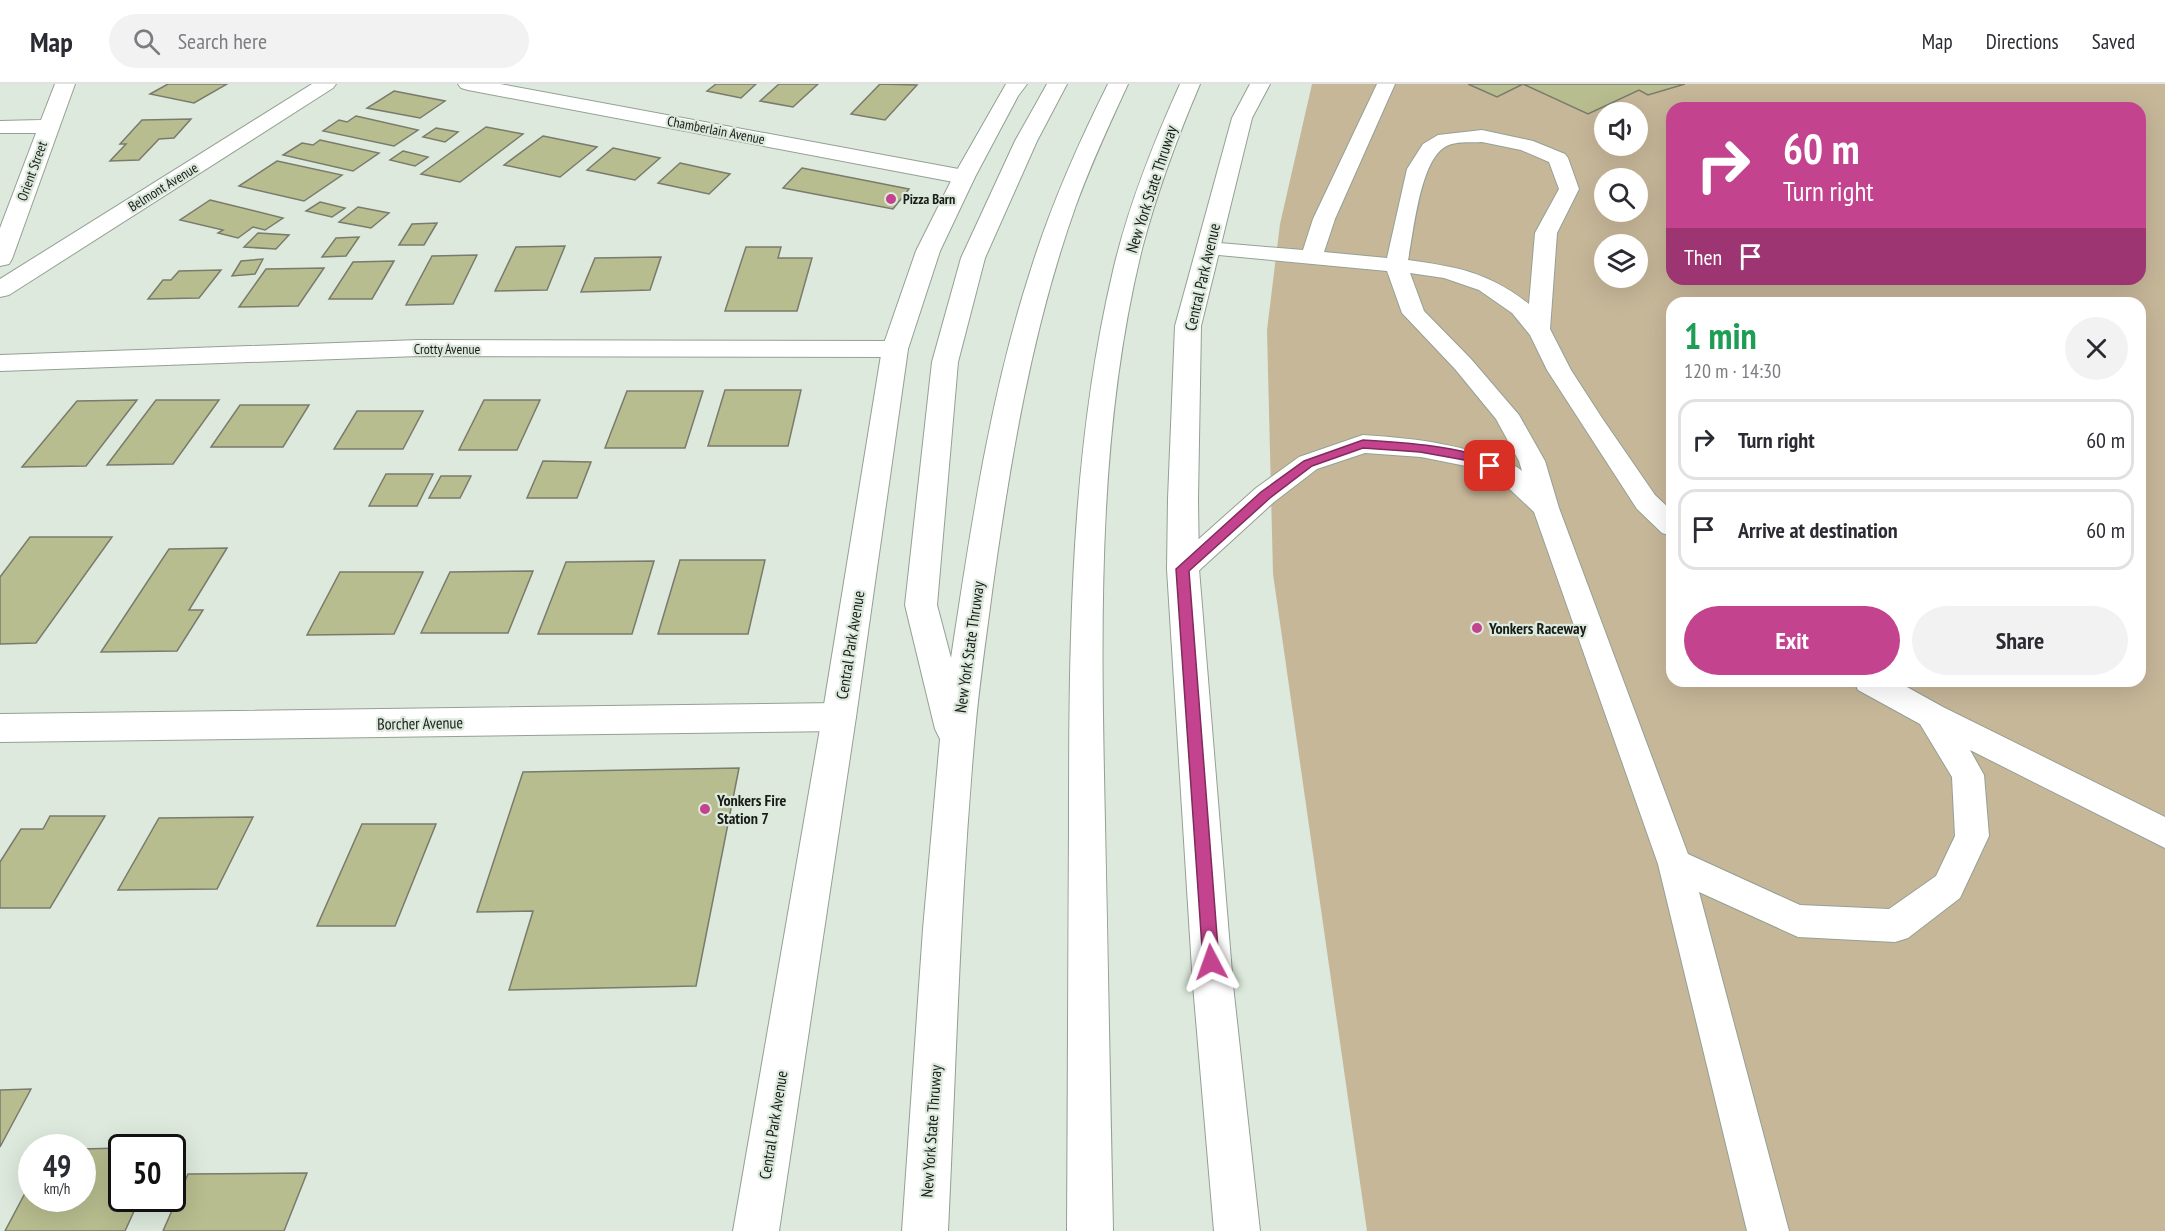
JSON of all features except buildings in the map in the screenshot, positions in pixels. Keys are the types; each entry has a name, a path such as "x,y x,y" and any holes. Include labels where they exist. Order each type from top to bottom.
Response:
{"main road":[{"name":"Orient Street","path":"0,259 65,84"},
{"name":"Belmont Avenue","path":"0,290 326,84"},
{"name":"Chamberlain Avenue","path":"468,84 964,177"},
{"name":"Central Park Avenue","path":"756,1231 839,717 895,349 928,251 964,177 1009,94 1017,84"},
{"path":"956,747 921,605 945,362 973,258 1022,150 1057,84"},
{"name":"New York State Thruway","path":"925,1231 956,747 987,517 1004,417 1026,321 1076,171 1118,84"},
{"name":"New York State Thruway","path":"1090,1231 1085,728 1088,581 1096,460 1109,358 1125,271 1146,197 1168,133 1190,84"},
{"name":"Central Park Avenue","path":"1237,1231 1213,985 1183,569 1188,326 1242,118 1260,84"},
{"path":"0,127 48,126"},
{"name":"Crotty Avenue","path":"0,363 419,348 895,349"},
{"name":"Borcher Avenue","path":"0,728 839,717"}],"lane":[{"path":"1311,258 1324,219 1386,84"},
{"path":"1538,329 1546,233 1569,189 1558,158 1526,145 1482,136 1445,139 1430,148 1417,169 1396,265 1413,313 1463,364 1506,415 1532,461 1546,508 1675,864 1768,1231"},
{"path":"1208,248 1396,265 1448,272 1487,285 1520,308 1538,329 1559,370 1626,473 1646,502 1666,520"},
{"path":"1183,569 1265,495 1308,463 1363,444 1420,448 1472,458 1508,473 1546,508"},
{"path":"1880,687 2165,833"},
{"path":"1675,864 1798,921 1895,926 1948,887 1972,836 1968,775 1931,715"}],"shaded area":[{"name":"Yonkers Raceway","path":"1312,84 2165,84 2165,1231 1367,1231 1273,574 1267,330 1280,224"}],"place":[{"name":"Pizza Barn","path":"891,199"},
{"name":"Yonkers Raceway","path":"1477,628"},
{"name":"Yonkers Fire Station 7","path":"705,809"}],"route":[{"path":"1211,962 1183,569 1265,495 1308,463 1363,444 1420,448 1472,458 1490,466"}]}
